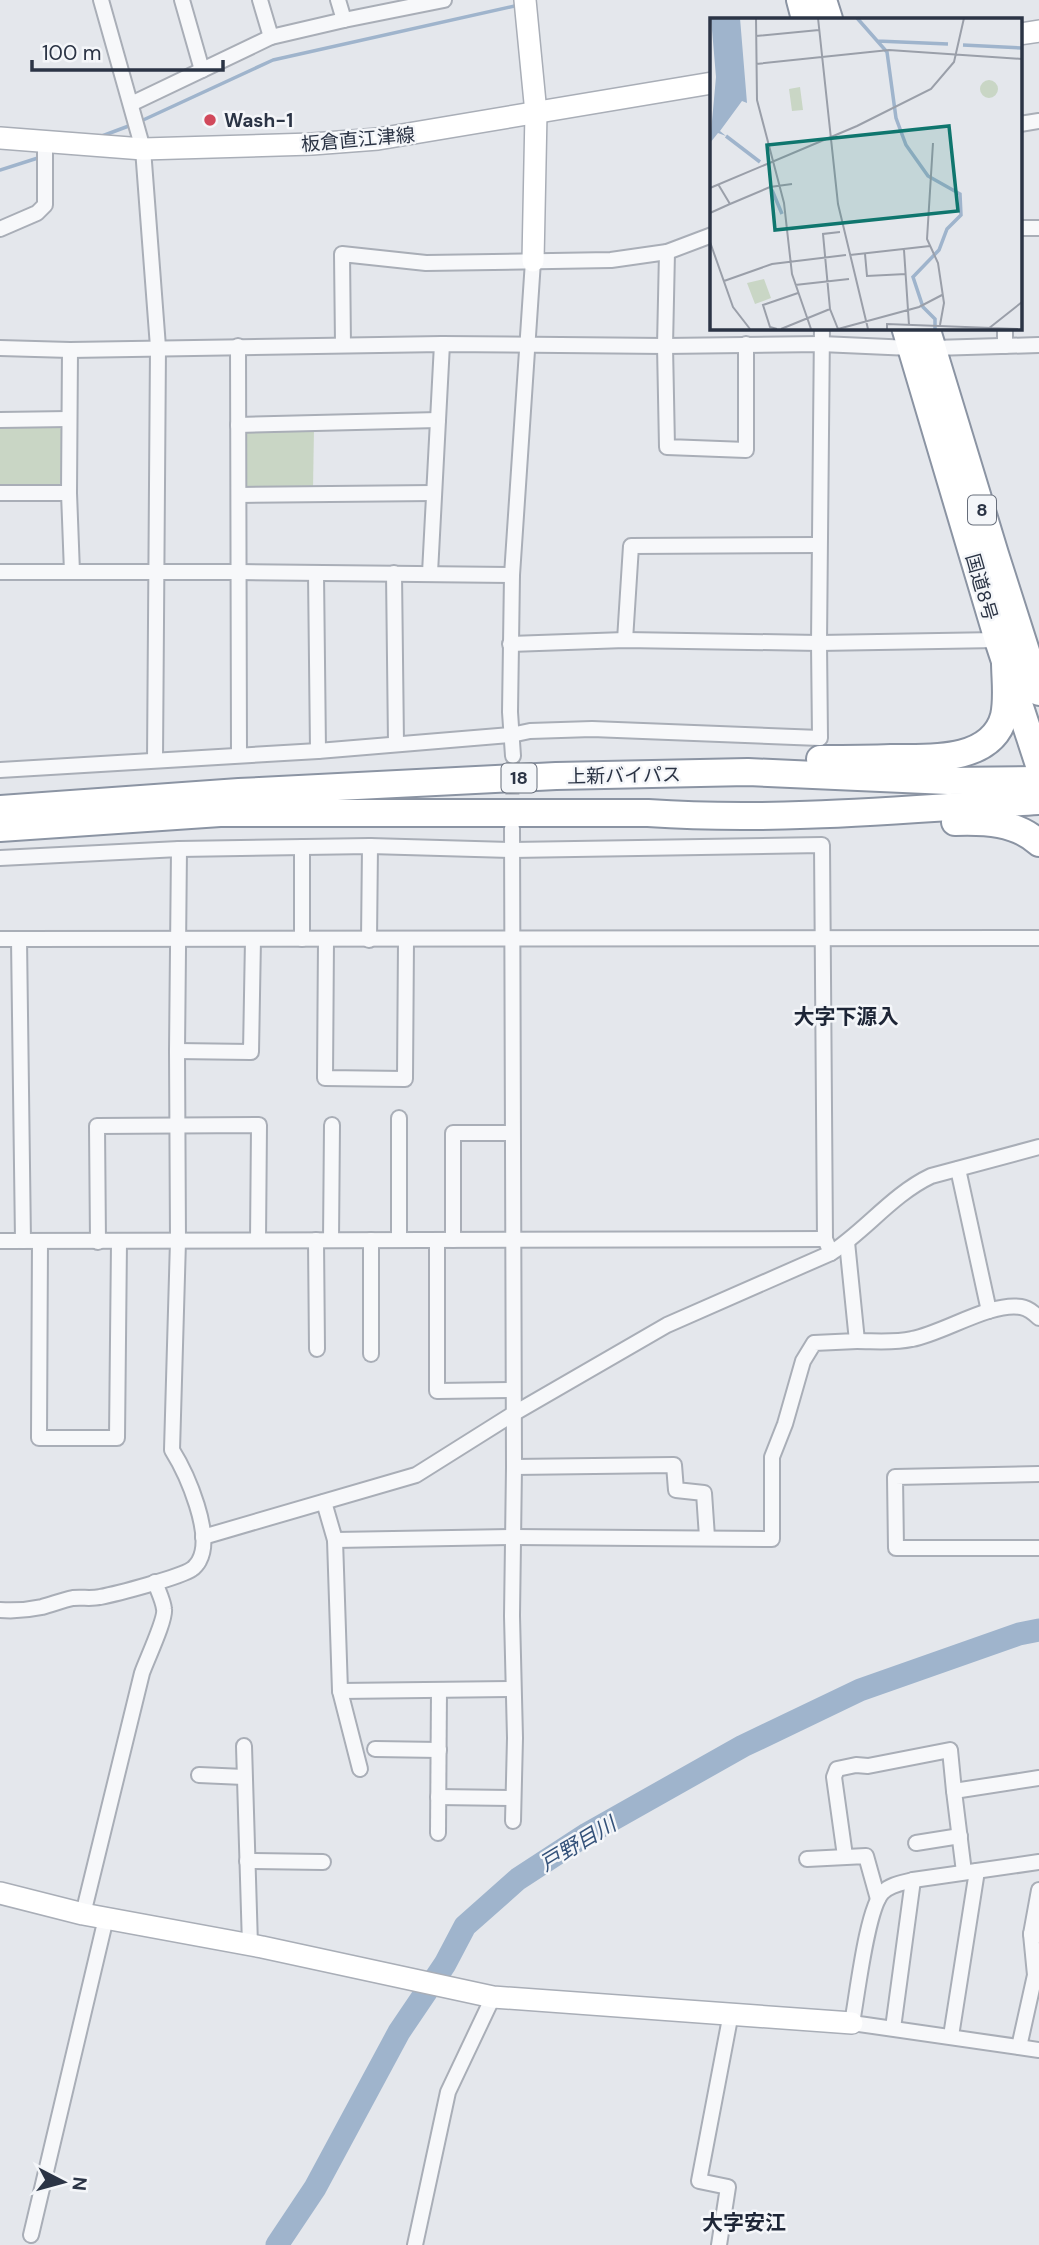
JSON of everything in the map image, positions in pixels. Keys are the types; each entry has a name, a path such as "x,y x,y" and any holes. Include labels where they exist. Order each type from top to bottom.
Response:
{"highway":[{"path":"800,0 805,18"},
{"path":"823,0 829,18"},
{"name":"国道8号","path":"919,337 1001,651 1039,765"},
{"name":"国道8号","path":"919,337 995,554 1039,692"},
{"path":"556,776 751,760 943,758 969,751 986,742 995,733 1003,717 1006,698 1001,651"},
{"name":"上新バイパス","path":"0,809 239,792 556,776 748,772 948,781 1039,780"},
{"name":"上新バイパス","path":"0,828 220,813 596,812 708,817 1039,801"},
{"path":"708,817 811,824 980,821 1014,828 1039,843"}],"street":[{"path":"100,0 143,149 158,347 155,760"},
{"path":"182,0 202,70"},
{"path":"260,0 271,37"},
{"path":"338,0 344,20"},
{"path":"131,104 271,37 414,2 444,0"},
{"path":"513,757 510,644 512,575 533,261 536,113 524,0"},
{"path":"1021,34 1039,31"},
{"name":"板倉直江津線","path":"0,138 143,149 312,144 378,139 710,83"},
{"path":"1021,124 1039,121"},
{"path":"0,229 37,213 46,205 45,142"},
{"path":"1021,228 1039,228"},
{"path":"343,345 342,254 426,263 611,260 667,252 710,236"},
{"path":"667,252 667,447 746,450 746,344"},
{"path":"0,770 318,751 511,735 530,731 592,729 820,738 818,643 821,329"},
{"path":"1004,346 1005,329"},
{"path":"0,348 70,350 442,344 665,346 821,344 919,337 1004,346 1039,345"},
{"path":"430,573 442,344"},
{"path":"238,346 239,755"},
{"path":"70,350 69,493 72,572"},
{"path":"0,420 69,419"},
{"path":"238,425 438,420"},
{"path":"0,494 69,493"},
{"path":"239,495 433,494"},
{"path":"625,640 631,546 819,545"},
{"path":"0,572 512,575"},
{"path":"316,573 318,751"},
{"path":"394,573 396,744"},
{"path":"510,644 625,640 818,643 1001,651"},
{"path":"512,828 513,1821"},
{"path":"0,858 179,849 302,847 512,850 822,845 828,1246"},
{"path":"369,940 370,846"},
{"path":"302,847 302,939"},
{"path":"0,1610 43,1607 73,1598 98,1598 155,1582 191,1571 203,1551 203,1537 191,1487 172,1450 178,1241 179,849"},
{"path":"0,939 1039,938"},
{"path":"19,939 23,1241"},
{"path":"177,1051 251,1052 253,939"},
{"path":"326,940 325,1078 405,1079 406,940"},
{"path":"399,1118 399,1240"},
{"path":"98,1242 97,1126 259,1125 258,1240"},
{"path":"317,1349 332,1125"},
{"path":"453,1240 453,1133 512,1133"},
{"path":"0,1241 512,1240 828,1246 847,1242 914,1184 931,1176 1039,1147"},
{"path":"958,1169 989,1311"},
{"path":"371,1240 371,1354"},
{"path":"437,1240 437,1391 513,1390"},
{"path":"40,1241 39,1438 117,1438 119,1242"},
{"path":"847,1242 857,1341"},
{"path":"203,1537 416,1475 513,1414 667,1325 828,1246"},
{"path":"335,1539 772,1539 772,1457 785,1424 803,1361 814,1343 909,1340 1009,1306 1027,1308 1039,1318"},
{"path":"514,1467 674,1465 676,1490 704,1493 707,1538"},
{"path":"1039,1474 895,1476 896,1548 1039,1548"},
{"path":"324,1502 335,1539 340,1691 360,1769"},
{"path":"83,1914 142,1673 165,1611 155,1582"},
{"path":"340,1691 513,1689"},
{"path":"438,1833 439,1690"},
{"path":"244,1746 250,1945"},
{"path":"376,1749 439,1751"},
{"path":"845,1856 834,1777 837,1769 856,1765 868,1766 950,1750 960,1836 971,1872 951,2036"},
{"path":"199,1775 244,1777"},
{"path":"954,1791 1039,1778"},
{"path":"438,1797 513,1798"},
{"path":"916,1843 960,1836"},
{"path":"807,1859 866,1856 878,1899"},
{"path":"247,1861 323,1862"},
{"path":"852,2023 870,1926 878,1899 884,1891 895,1884 913,1880 1039,1862"},
{"path":"892,2028 913,1880"},
{"path":"1020,2047 1035,1975 1039,1890"},
{"path":"0,1894 83,1914 250,1945 483,1995 852,2023 1039,2050"},
{"path":"31,2235 106,1918"},
{"path":"415,2245 448,2092 483,1995"},
{"path":"719,2245 728,2187 699,2181 731,2013"}],"green space":[{"path":"58,426 63,431 62,481 58,486 0,487 0,427"},
{"path":"314,428 313,489 250,489 245,484 244,431"}],"waterway":[{"path":"141,121 273,60 519,5"},
{"path":"102,136 134,124"},
{"path":"0,170 41,157"},
{"name":"戸野目川","path":"277,2245 315,2188 399,2032 445,1964 465,1926 518,1879 587,1834 743,1746 860,1690 1019,1634 1039,1630"}],"tunnel":[{"path":"512,816 513,756"}],"place":[{"name":"Wash-1","path":"210,120"}],"district":[{"name":"大字下源入","path":"846,1017"},
{"name":"大字安江","path":"744,2223"}]}
